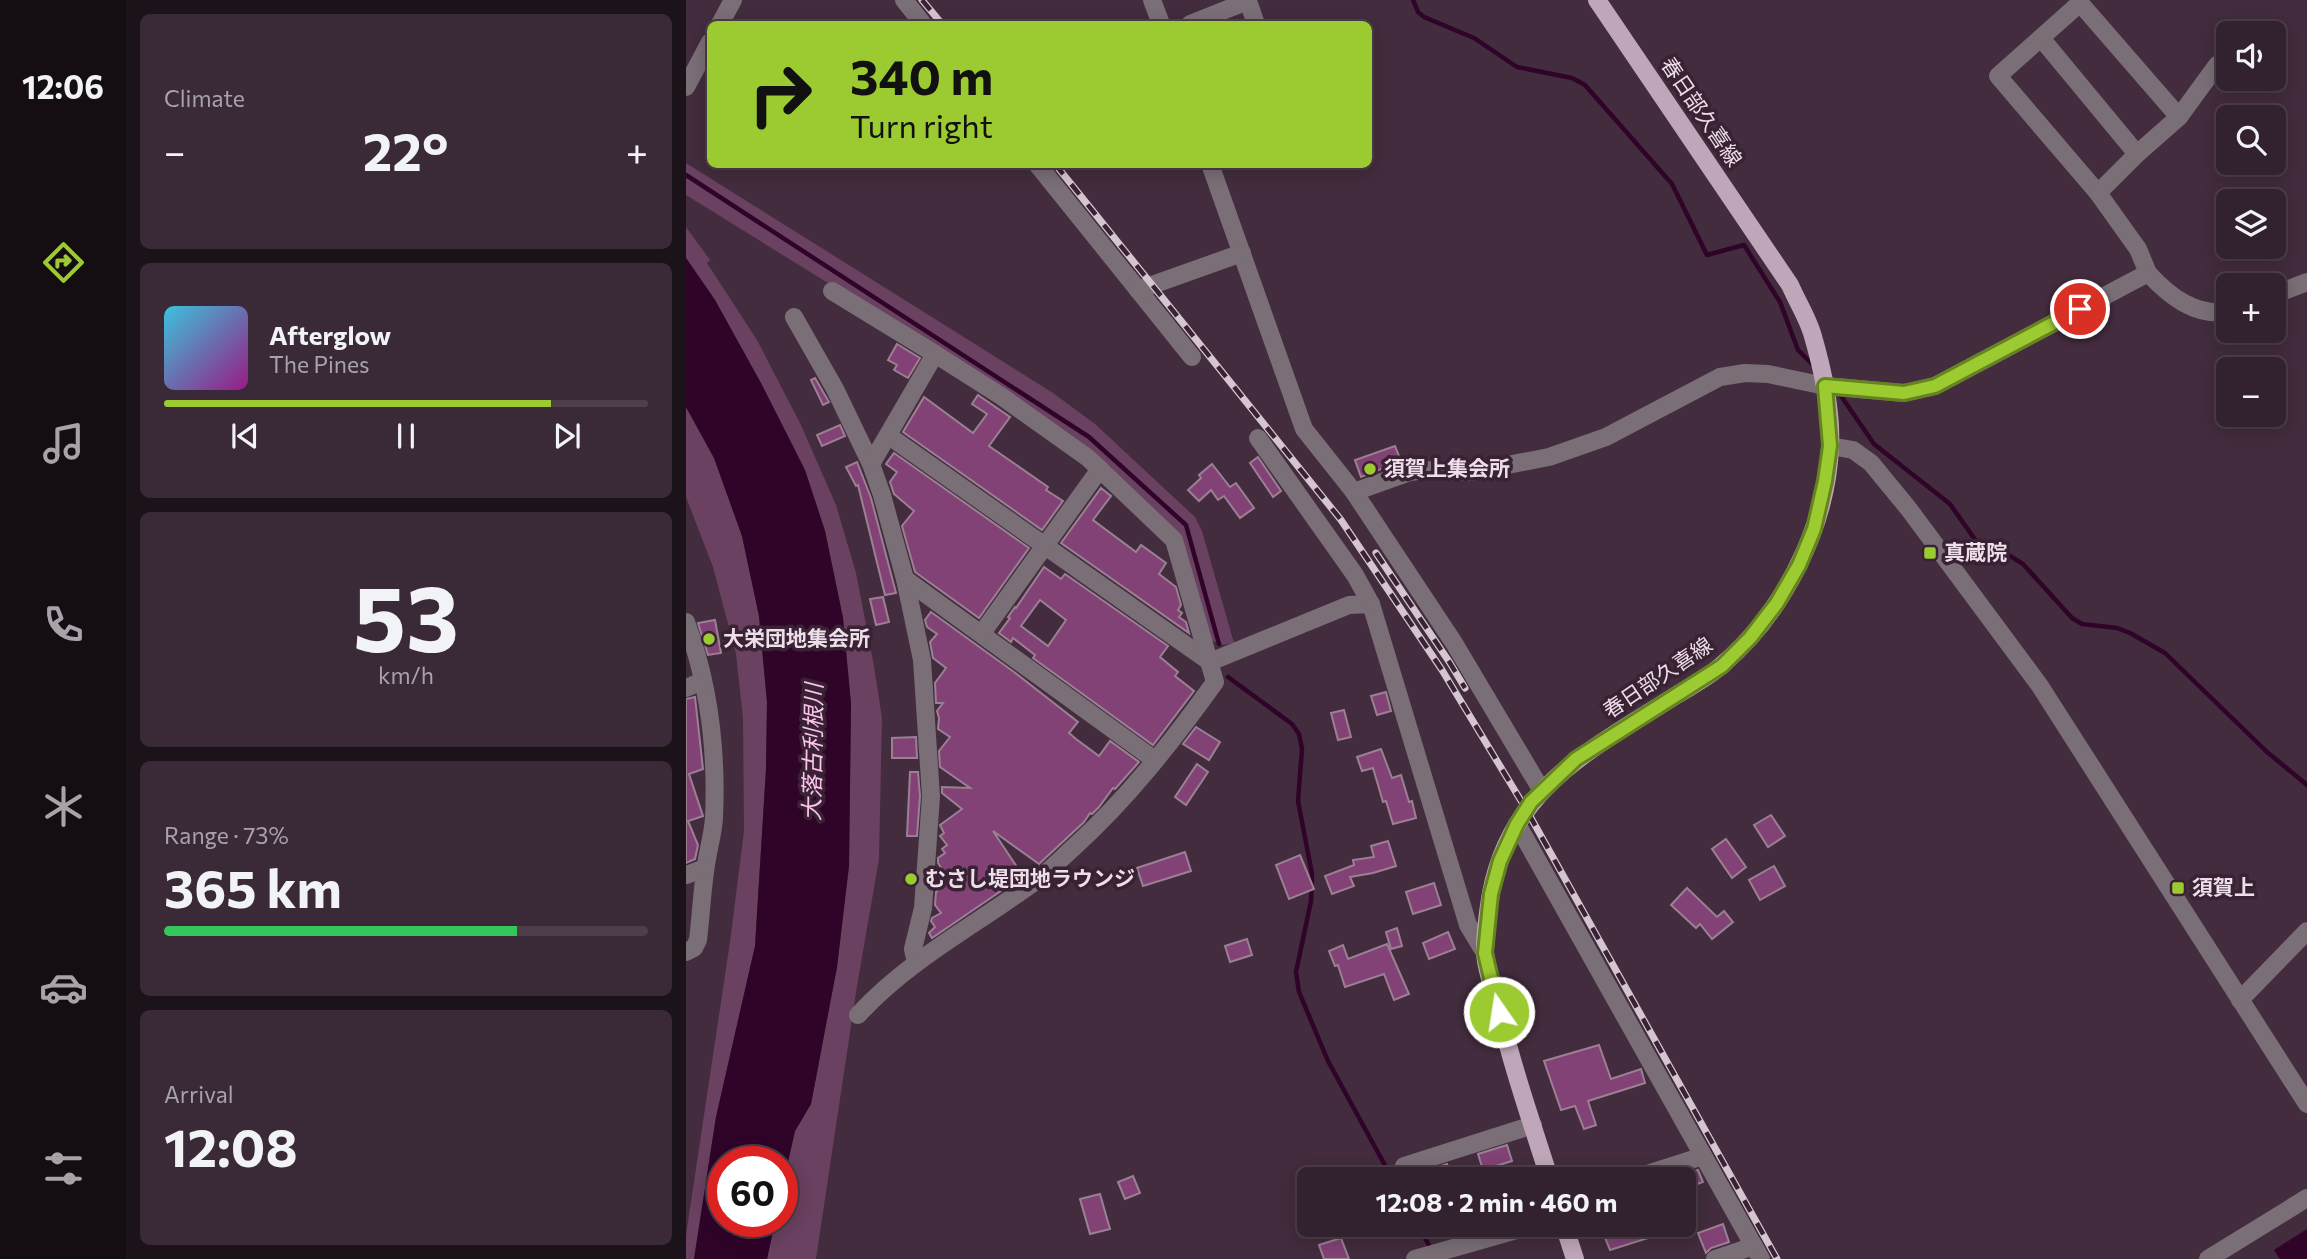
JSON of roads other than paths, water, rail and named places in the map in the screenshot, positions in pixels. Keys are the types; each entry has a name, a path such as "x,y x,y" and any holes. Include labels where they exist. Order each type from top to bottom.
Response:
{"main road":[{"name":"春日部久喜線","path":"1545,1167 1505,1039 1485,953 1491,894 1500,861 1517,824 1542,791 1576,759 1722,666 1750,638 1777,603 1799,565 1814,529 1830,446 1825,386 1811,331 1790,285 1597,0"},
{"path":"1568,1237 1575,1259"}],"street":[{"path":"722,21 733,0"},
{"path":"904,0 921,21"},
{"path":"1152,0 1160,21"},
{"path":"1198,21 1248,1 1255,21"},
{"path":"2179,117 2080,3 1998,76 2098,193 2138,249 2148,273 2164,290 2187,306 2216,314"},
{"path":"2041,38 2137,154"},
{"path":"686,87 707,48"},
{"path":"2098,193 2179,117 2216,66"},
{"path":"1040,168 1192,357"},
{"path":"1211,168 1304,429 1354,492 1454,643 1542,791"},
{"path":"1138,290 1242,253"},
{"path":"1354,492 1410,472 1471,472 1549,457 1606,437 1720,377 1745,373 1768,374 1825,386 1904,393 1935,386 2148,273"},
{"path":"2286,290 2307,282"},
{"path":"832,291 1001,396 1100,469 1174,540 1215,682 1120,803 1042,876 916,963 877,995 858,1015"},
{"path":"794,317 835,389 871,464 905,579 922,660 931,796 923,908 913,949 916,963"},
{"path":"871,464 935,354"},
{"path":"889,436 1210,662"},
{"path":"1258,438 1355,576 1371,604 1468,925 1485,953"},
{"path":"1830,446 1853,450 1871,463 1908,508 2031,675 2307,1104"},
{"path":"982,633 1100,469"},
{"path":"905,579 1155,760"},
{"path":"1210,662 1349,605 1371,604"},
{"path":"686,622 693,641 694,685 713,742 715,771 714,821 705,868 698,940 694,948 686,952"},
{"path":"1517,824 1757,1253 1715,1259"},
{"path":"686,875 705,868"},
{"path":"2240,1000 2307,931"},
{"path":"1404,1166 1532,1125"},
{"path":"1669,1167 1703,1156"},
{"path":"2208,1259 2307,1198"},
{"path":"1415,1259 1492,1237"}],"water":[{"name":"大落古利根川","path":"686,258 715,300 805,470 825,531 843,618 851,704 849,866 837,967 811,1104 795,1131 792,1146 712,1146 755,946 766,769 767,702 759,616 742,536 714,458 686,407"},
{"path":"707,1175 707,1237 772,1237 767,1259 694,1259"},
{"path":"2307,1229 2307,1259 2280,1259 2274,1250"}],"waterway":[{"path":"1413,0 1418,12 1424,17 1474,38 1517,67 1572,78 1585,85 1672,184 1707,255 1744,245 1780,302 1798,350 1814,366"},
{"path":"686,175 1089,437 1186,525 1219,644"},
{"path":"1839,393 1874,444 1950,504 1976,541 1985,548 2010,556 2023,564 2072,618 2082,624 2117,628 2165,653 2267,752 2307,785"},
{"path":"1228,677 1292,724 1299,734 1302,749 1298,801 1312,874 1311,901 1296,972 1299,992 1328,1061 1386,1167"},
{"path":"1424,1237 1431,1249"}],"railway":[{"path":"922,0 940,21"},
{"path":"1058,168 1341,520 1442,670 1526,809 1777,1259"},
{"path":"1376,553 1465,688"}],"place":[{"name":"須賀上集会所","path":"1370,469"},
{"name":"真蔵院","path":"1930,553"},
{"name":"大栄団地集会所","path":"709,639"},
{"name":"むさし堤団地ラウンジ","path":"911,879"},
{"name":"須賀上","path":"2178,888"}]}
